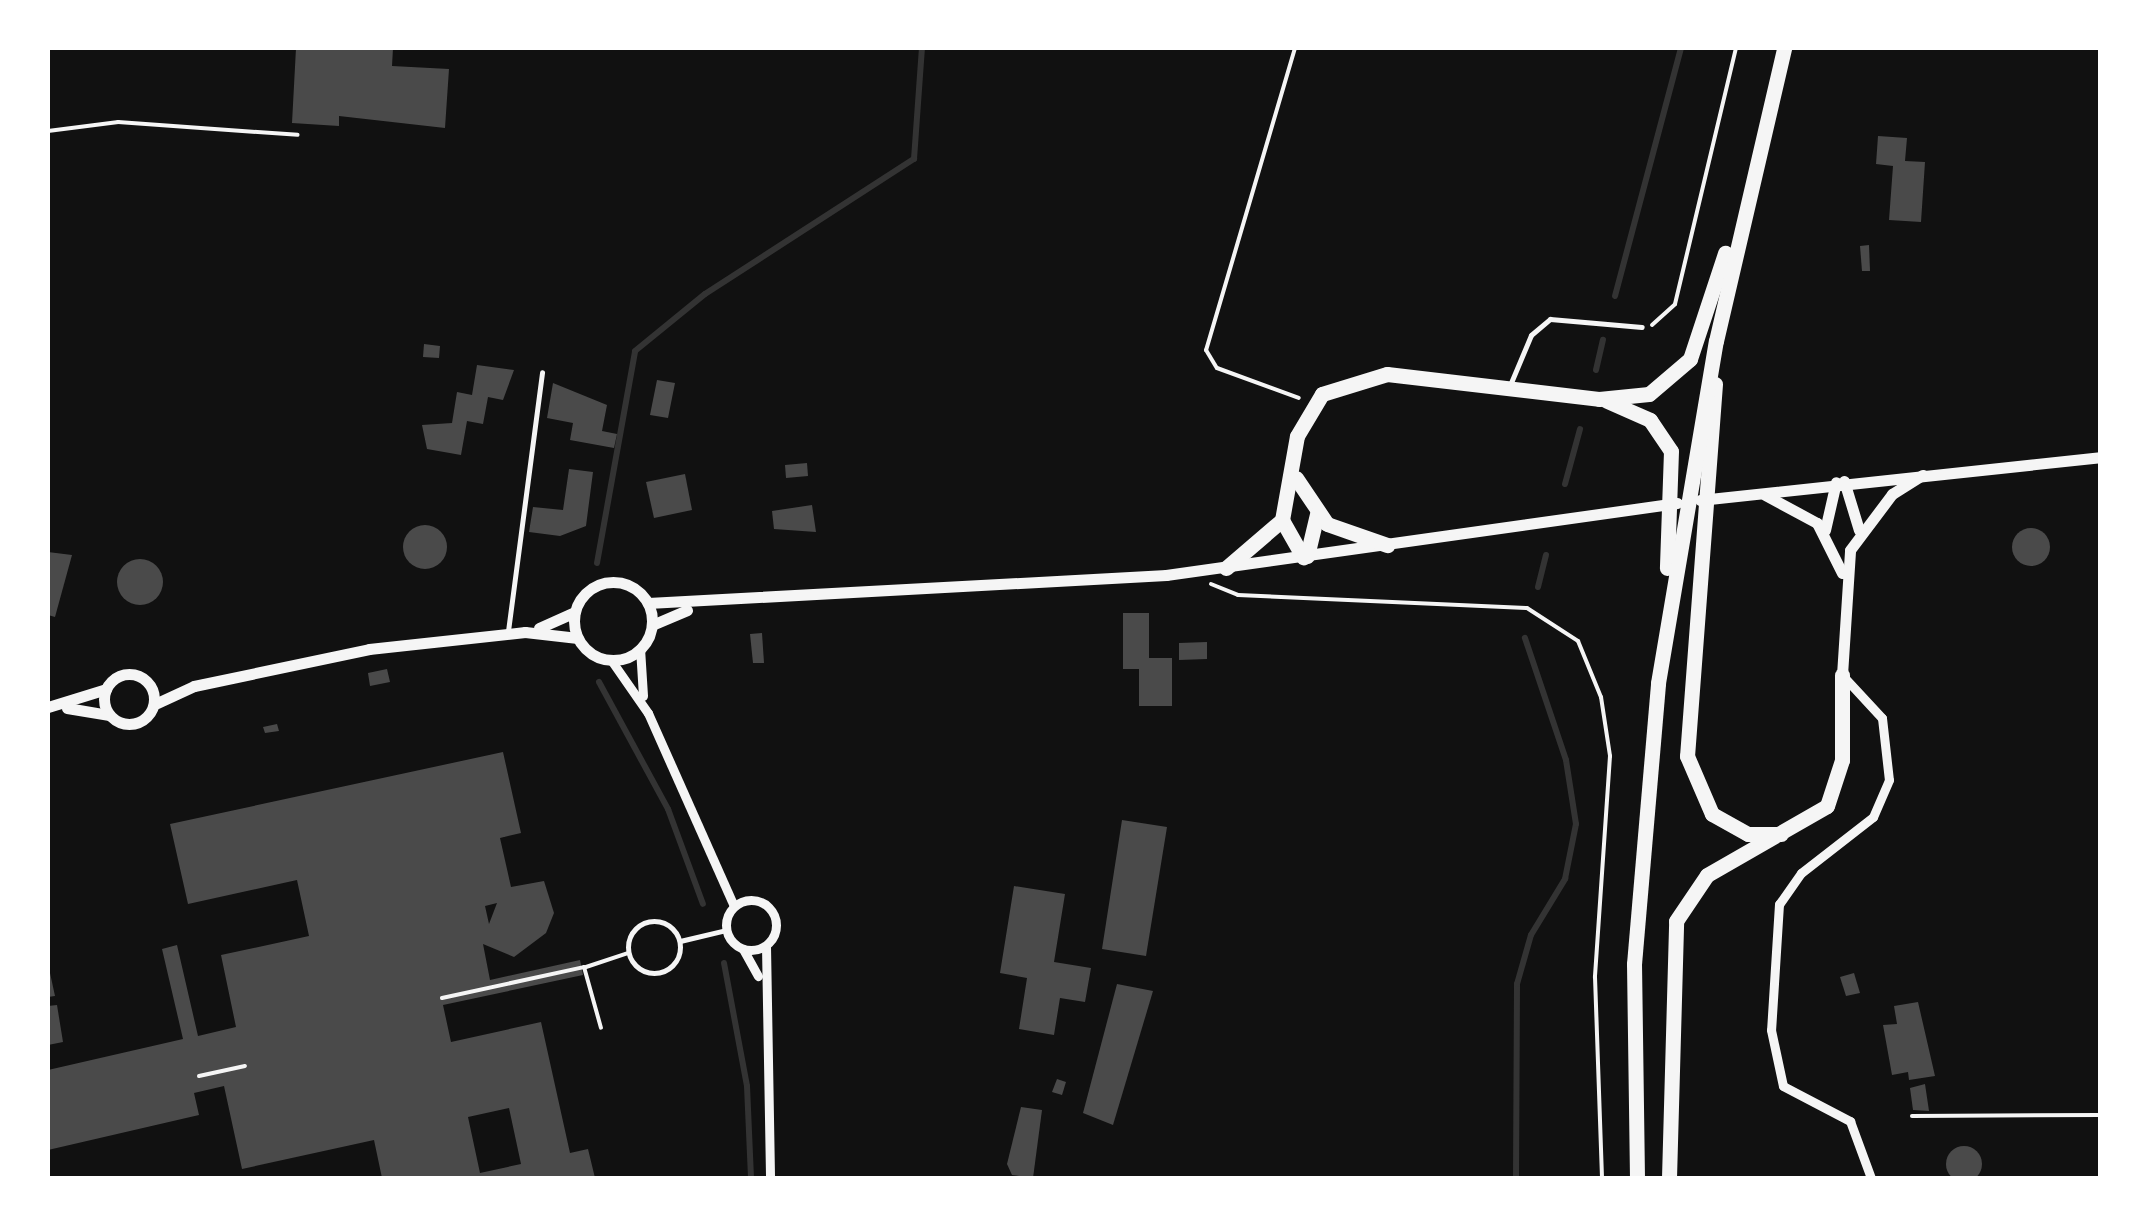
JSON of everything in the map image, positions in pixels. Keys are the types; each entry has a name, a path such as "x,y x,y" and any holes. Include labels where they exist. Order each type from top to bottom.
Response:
{"highway":[{"path":"1663,649 1716,341 1749,180 1784,48"},
{"path":"1226,568 1282,520 1313,403 1370,374 1599,399 1649,394 1684,370 1749,180"},
{"path":"1716,341 1690,773 1702,802 1735,829 1771,836 1808,824"},
{"path":"1599,399 1650,420 1671,451 1663,649 1634,964 1637,1178"},
{"path":"1294,469 1316,514 1387,545"},
{"path":"1305,557 1316,514"},
{"path":"1282,520 1305,557"},
{"path":"1669,1178 1676,921 1707,875 1808,824 1840,776 1842,675"}],"street":[{"path":"525,632 575,612 608,582 648,604 706,605 1196,572 1840,481 2100,457"},
{"path":"1871,1178 1850,1121 1783,1086 1771,1030 1779,904 1801,873 1873,818 1889,780 1882,718 1842,675 1843,575 1859,530 1892,494 1931,471"},
{"path":"1840,481 1859,530"},
{"path":"1825,532 1840,481"},
{"path":"1756,492 1825,532 1843,575"},
{"path":"648,604 652,626 640,648 648,713"},
{"path":"652,626 706,605"},
{"path":"575,612 578,638"},
{"path":"50,707 106,689 122,674 152,686 194,686 369,649 525,632 578,638 611,660 648,713 729,878 734,906 726,930 743,949 760,984"},
{"path":"611,660 640,648"},
{"path":"152,686 155,704"},
{"path":"50,707 138,723 155,704 194,686"},
{"path":"106,689 109,715"},
{"path":"729,878 776,918 766,946 760,984 770,1178"},
{"path":"734,906 752,899"},
{"path":"743,949 766,946"}],"lane":[{"path":"1508,388 1531,335 1550,319 1642,327"},
{"path":"507,634 542,372"},
{"path":"647,922 670,926 680,941 677,959 661,973 638,968 628,954 630,935 647,922"},
{"path":"680,941 726,930"}],"path":[{"path":"1295,48 1206,350 1217,368 1313,403"},
{"path":"1642,327 1675,304 1736,48"},
{"path":"48,131 118,122 298,135"},
{"path":"1196,572 1238,596 1527,608 1578,642 1602,698 1610,756 1595,963 1602,1178"},
{"path":"442,998 628,954"},
{"path":"584,967 601,1028"},
{"path":"199,1076 245,1066"},
{"path":"1912,1116 2100,1115"}],"building":[{"path":"296,48 393,48 392,66 449,69 445,128 339,116 339,126 292,123"},
{"path":"1878,136 1907,138 1905,161 1925,162 1921,222 1889,220 1893,166 1876,164"},
{"path":"1869,245 1870,271 1862,271 1860,246"},
{"path":"424,344 440,346 439,358 423,357"},
{"path":"477,365 514,370 503,400 488,397 483,424 467,421 461,455 427,449 422,425 452,423 457,392 472,395"},
{"path":"657,380 675,383 668,418 650,415"},
{"path":"553,383 607,405 602,431 617,434 614,448 570,440 573,423 547,418"},
{"path":"807,463 808,476 786,478 785,465"},
{"path":"569,469 593,472 586,526 560,536 529,532 533,507 563,510"},
{"path":"685,474 692,510 654,518 646,482"},
{"path":"812,505 816,532 774,529 772,511"},
{"path":"425,525 441,531 447,547 441,563 425,569 409,563 403,547 409,531"},
{"path":"2031,528 2045,533 2050,547 2045,561 2031,566 2017,561 2012,547 2017,533"},
{"path":"48,552 72,555 55,617 48,615"},
{"path":"140,559 156,566 163,582 156,598 140,605 124,598 117,582 124,566"},
{"path":"1123,613 1149,613 1149,658 1172,658 1172,706 1139,706 1139,669 1123,669"},
{"path":"762,633 764,663 753,663 750,634"},
{"path":"1207,642 1207,659 1179,660 1179,643"},
{"path":"387,669 390,682 370,686 368,673"},
{"path":"277,724 279,731 265,733 263,727"},
{"path":"503,752 521,833 500,838 511,887 544,881 554,913 546,933 514,957 483,944 490,980 580,960 583,975 443,1005 451,1042 541,1022 570,1153 588,1149 595,1178 382,1178 374,1140 242,1169 224,1086 194,1093 199,1115 48,1150 48,1070 183,1039 162,949 177,945 198,1036 236,1027 221,955 309,936 297,880 188,904 170,824","holes":["497,903 489,924 485,906","509,1108 521,1164 480,1173 468,1117"]},
{"path":"1122,820 1167,827 1146,956 1102,949"},
{"path":"1014,886 1065,894 1054,962 1091,968 1085,1002 1060,998 1054,1035 1019,1029 1027,978 1000,973"},
{"path":"48,964 55,996 48,997"},
{"path":"1854,973 1860,993 1846,996 1840,977"},
{"path":"1117,984 1153,991 1113,1125 1083,1113"},
{"path":"1918,1002 1935,1076 1909,1080 1908,1072 1892,1075 1883,1025 1897,1024 1894,1006"},
{"path":"57,1005 63,1042 48,1045 48,1006"},
{"path":"1057,1079 1066,1082 1062,1095 1052,1092"},
{"path":"1925,1084 1929,1111 1913,1110 1910,1088"},
{"path":"1021,1107 1042,1110 1033,1178 1012,1175 1007,1164"},
{"path":"1964,1146 1976,1152 1982,1164 1976,1176 1964,1182 1952,1176 1946,1164 1952,1152"}],"waterway":[{"path":"597,563 635,351 705,294 914,159 922,48"},
{"path":"1615,296 1681,48"},
{"path":"1596,370 1603,340"},
{"path":"1565,484 1580,429"},
{"path":"1538,587 1546,555"},
{"path":"1516,1178 1517,984 1531,935 1565,879 1576,824 1566,760 1525,638"},
{"path":"599,682 668,809 703,904"},
{"path":"724,963 747,1086 751,1178"}]}
